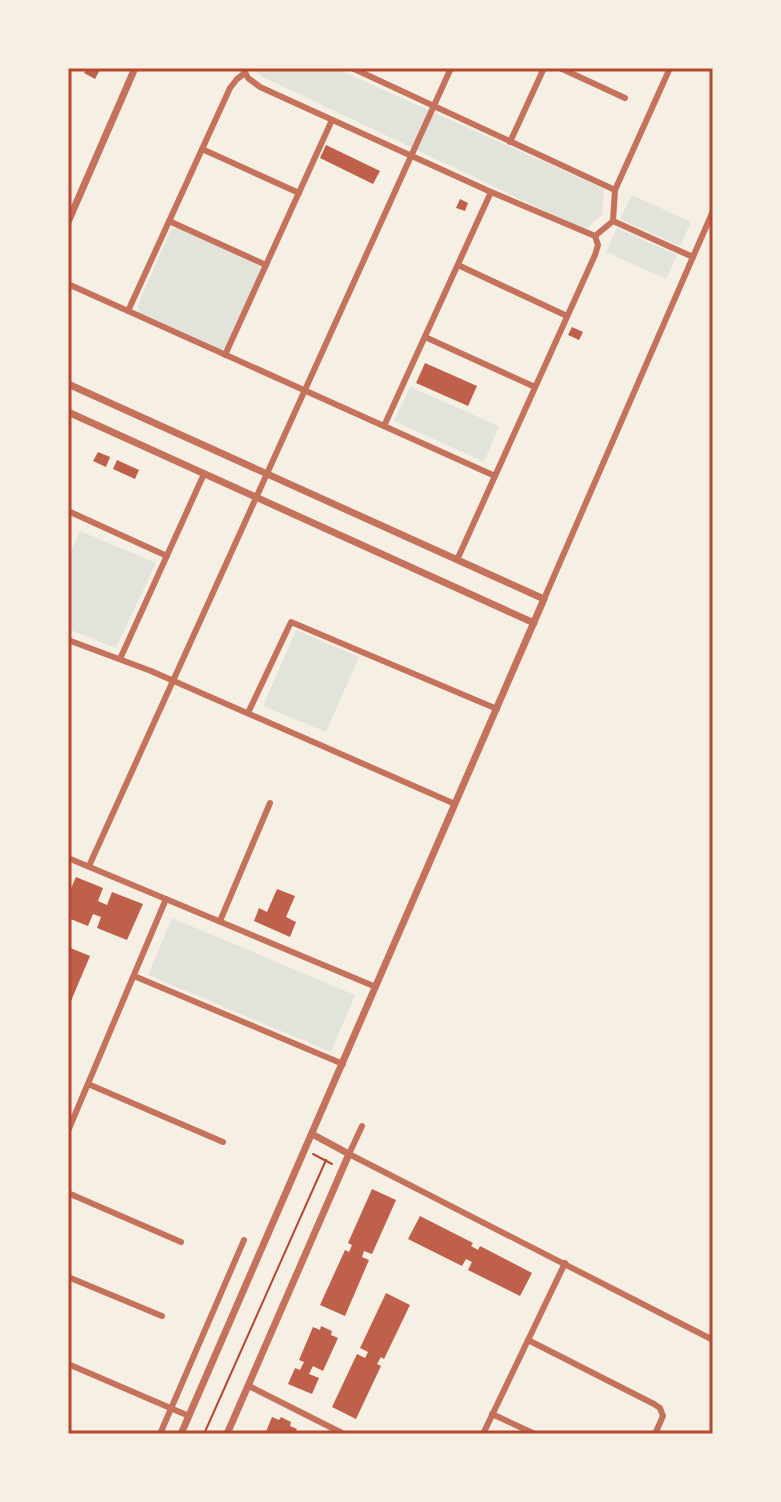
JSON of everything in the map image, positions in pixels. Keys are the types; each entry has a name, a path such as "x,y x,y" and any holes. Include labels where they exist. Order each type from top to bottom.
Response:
{"street":[{"path":"68,222 135,68"},
{"path":"89,866 451,68"},
{"path":"510,142 544,68"},
{"path":"560,68 625,98"},
{"path":"595,236 613,221 615,190 670,68"},
{"path":"355,69 615,190"},
{"path":"128,311 230,88 244,71 254,83 332,120 595,236"},
{"path":"225,355 332,120"},
{"path":"202,149 299,193"},
{"path":"384,426 491,192"},
{"path":"181,1434 713,211"},
{"path":"169,221 266,265"},
{"path":"613,221 693,257"},
{"path":"457,560 597,250 595,236"},
{"path":"458,265 567,316"},
{"path":"68,284 495,476"},
{"path":"425,337 535,387"},
{"path":"68,384 544,599"},
{"path":"68,412 534,623"},
{"path":"120,659 204,474"},
{"path":"68,511 167,556"},
{"path":"248,713 291,622 497,709"},
{"path":"68,640 173,681 455,804"},
{"path":"220,921 270,803"},
{"path":"68,858 376,987"},
{"path":"68,1131 166,899"},
{"path":"134,976 343,1064"},
{"path":"88,1084 223,1142"},
{"path":"227,1434 362,1126"},
{"path":"312,1134 713,1340"},
{"path":"68,1193 181,1242"},
{"path":"160,1434 244,1240"},
{"path":"483,1434 565,1263"},
{"path":"68,1277 162,1316"},
{"path":"528,1340 660,1408 663,1416 655,1434"},
{"path":"68,1364 189,1416"},
{"path":"249,1386 344,1434"},
{"path":"492,1414 535,1434"}],"path":[{"path":"305,1150 343,1169"},
{"path":"204,1434 326,1160"}],"shaded area":[{"path":"254,68 335,68 604,189 602,215 585,230 263,77"},
{"path":"632,195 691,222 680,246 620,219"},
{"path":"177,228 258,265 261,270 225,348 221,350 139,313 137,307 171,229"},
{"path":"617,228 677,255 666,279 606,252"},
{"path":"410,387 499,426 484,462 394,421"},
{"path":"80,531 156,563 116,648 68,629 68,558"},
{"path":"296,630 359,657 326,732 263,706"},
{"path":"172,918 355,995 331,1052 148,975"}],"building":[{"path":"87,68 101,68 95,79 84,73"},
{"path":"326,145 380,171 373,184 320,158"},
{"path":"460,199 468,203 465,211 456,208"},
{"path":"572,327 583,332 579,340 568,335"},
{"path":"425,363 477,386 468,406 416,383"},
{"path":"98,452 110,457 106,467 93,461"},
{"path":"117,460 139,470 135,479 113,469"},
{"path":"76,877 103,888 98,901 107,905 112,892 143,904 127,940 97,928 101,917 93,914 88,926 68,918 68,895"},
{"path":"277,889 295,896 286,917 296,922 290,937 254,921 259,908 267,912"},
{"path":"68,947 90,956 68,1008"},
{"path":"372,1189 396,1200 372,1254 364,1251 362,1257 369,1260 345,1316 320,1305 345,1250 349,1252 352,1245 348,1243"},
{"path":"420,1216 473,1243 471,1246 478,1250 480,1246 532,1273 520,1296 468,1270 472,1262 466,1259 462,1266 408,1239"},
{"path":"386,1293 410,1305 384,1359 381,1357 377,1364 381,1366 356,1419 332,1407 357,1354 365,1358 368,1352 360,1348"},
{"path":"321,1326 338,1338 323,1371 313,1366 309,1374 319,1378 312,1394 288,1384 295,1368 300,1370 304,1362 299,1360 313,1327 320,1330"},
{"path":"272,1417 291,1422 290,1426 297,1429 294,1434 265,1434"}]}
